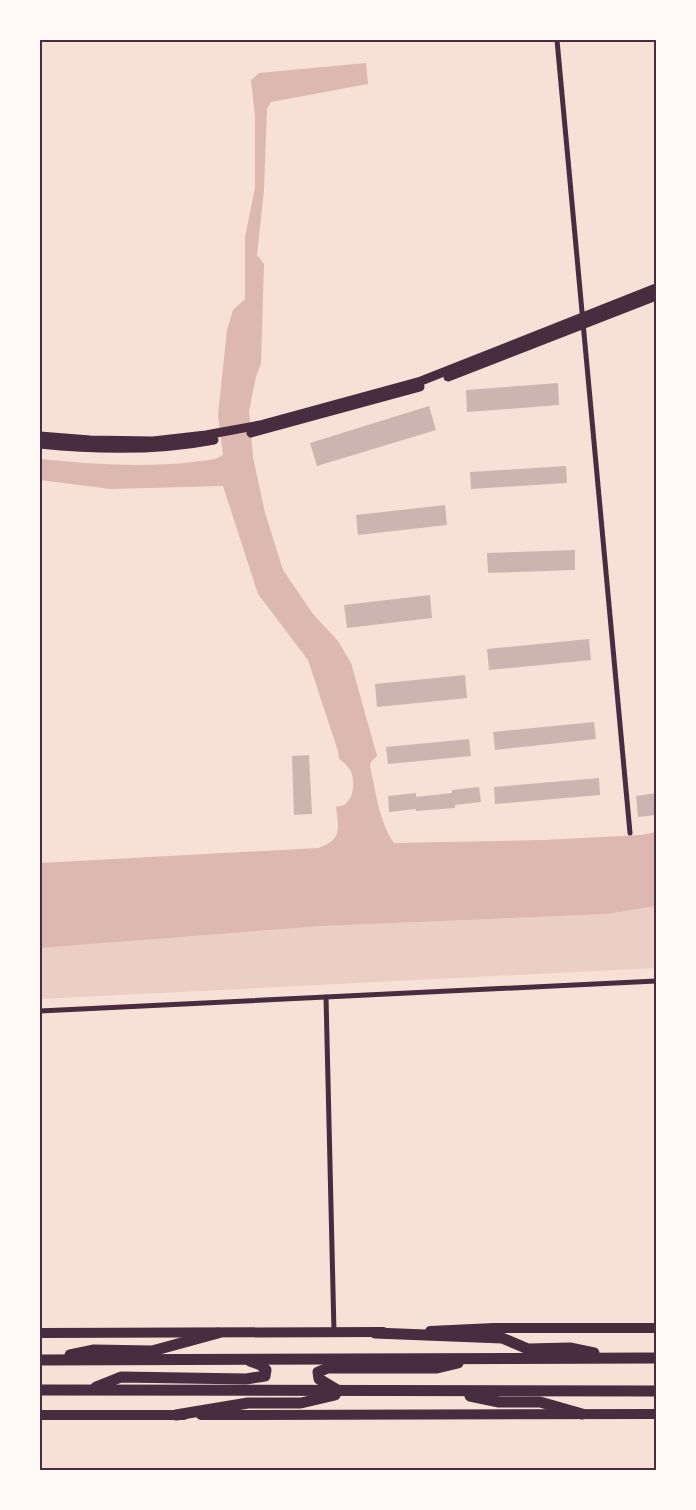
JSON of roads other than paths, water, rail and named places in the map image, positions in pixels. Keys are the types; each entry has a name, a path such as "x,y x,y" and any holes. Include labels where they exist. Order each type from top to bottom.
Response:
{"main road":[{"path":"375,1333 494,1328 656,1328"},
{"path":"40,1332 375,1333 502,1338 528,1349 570,1348 615,1358"},
{"path":"44,1360 94,1350 152,1351 218,1333"},
{"path":"339,1391 319,1379 318,1372 328,1368 437,1368 480,1358"},
{"path":"44,1360 656,1358"},
{"path":"90,1390 121,1378 246,1379 265,1376 266,1370 245,1359"},
{"path":"40,1390 656,1390"},
{"path":"176,1415 248,1403 301,1403 354,1391"},
{"path":"448,1391 499,1402 540,1402 582,1414"},
{"path":"40,1415 656,1414"}],"street":[{"path":"557,40 630,833"},
{"path":"40,444 134,449 172,446 261,428 421,381 582,320 656,288"},
{"path":"582,320 656,296"},
{"path":"40,436 90,440 153,441 207,438"},
{"path":"40,1010 656,981"},
{"path":"326,997 334,1333"}]}
